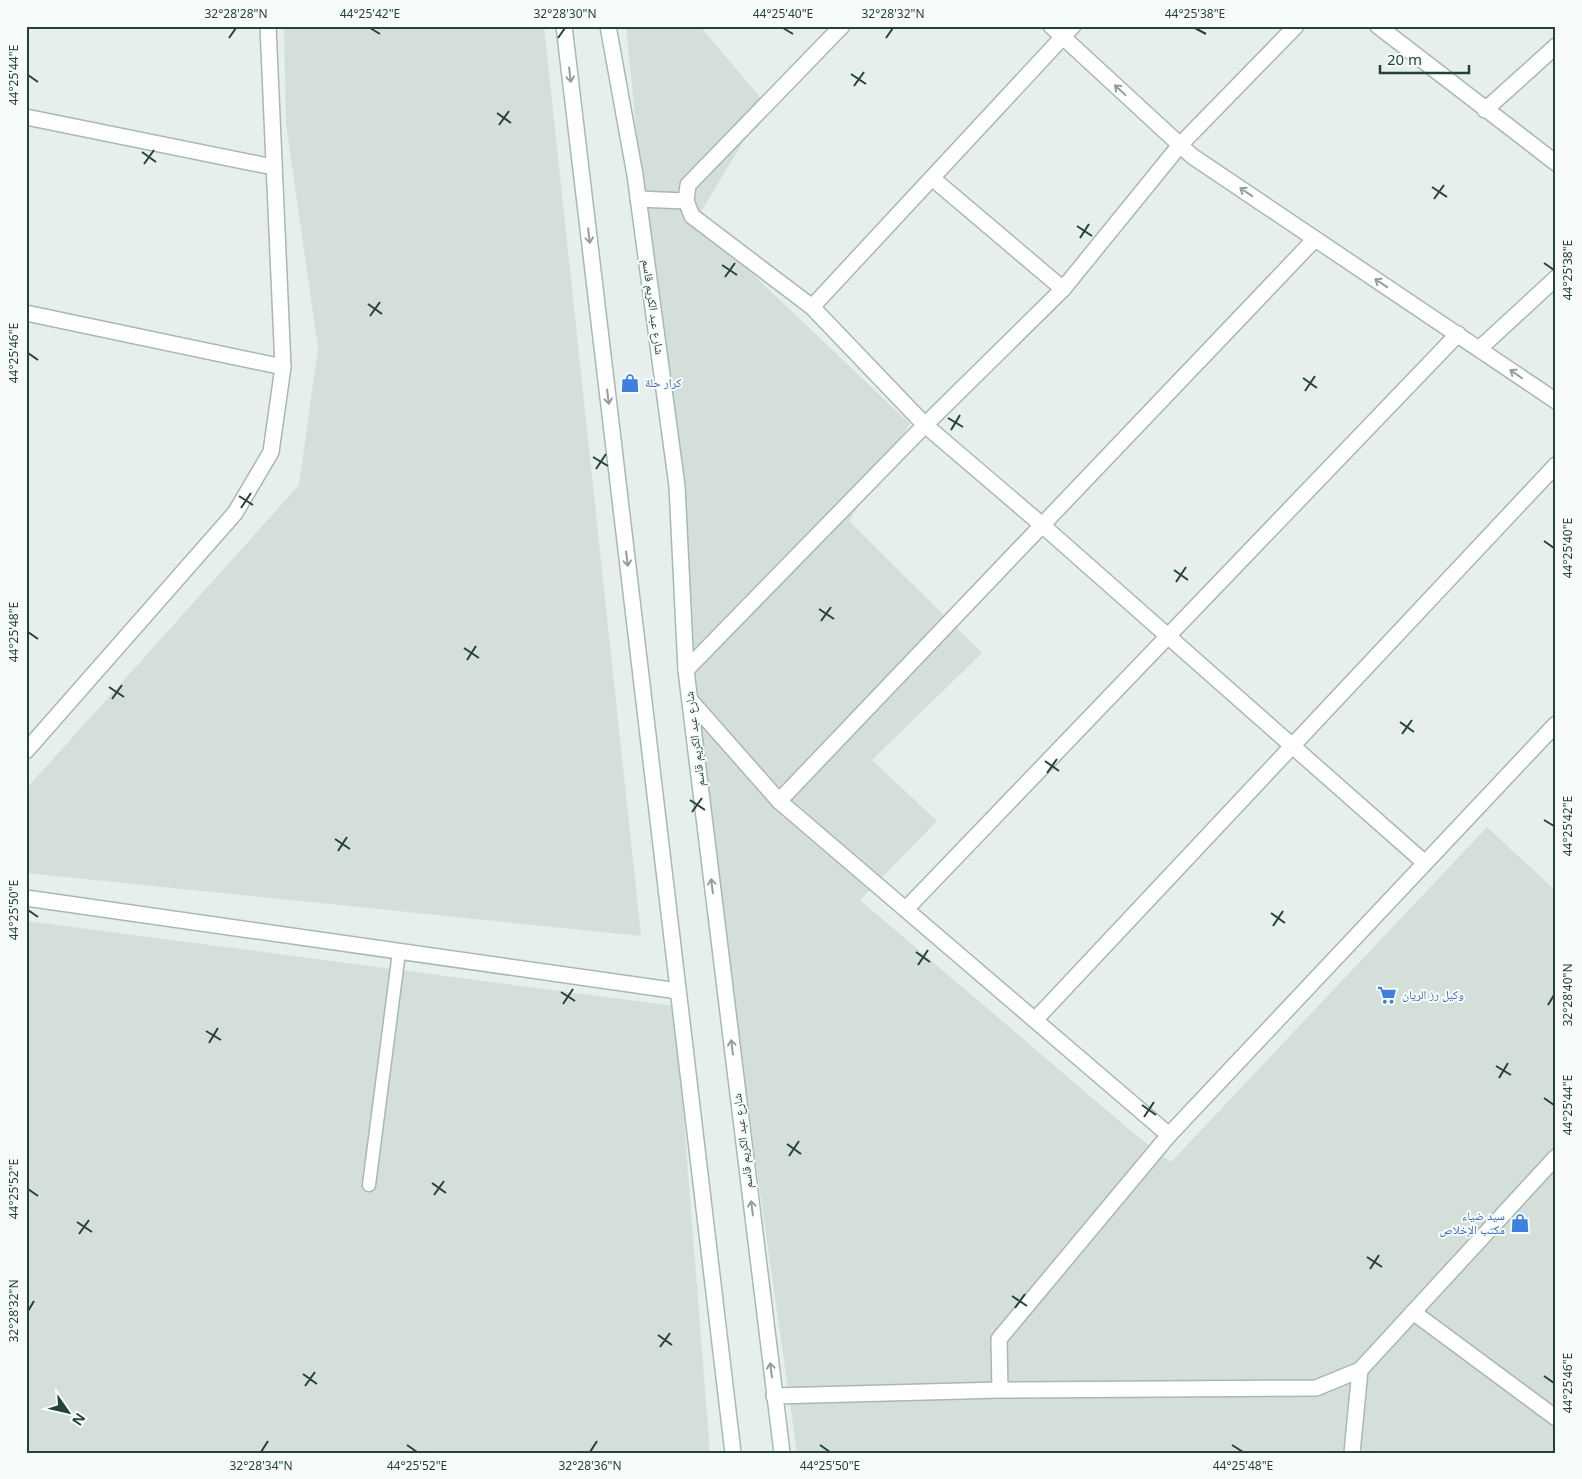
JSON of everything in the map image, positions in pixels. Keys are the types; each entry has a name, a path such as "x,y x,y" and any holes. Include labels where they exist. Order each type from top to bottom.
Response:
{"street":[{"path":"26,751 235,513 271,452 283,367 268,26"},
{"path":"564,26 733,1453"},
{"name":"شارع عبد الكريم قاسم","path":"608,26 638,199 677,486 686,670 782,1453"},
{"path":"842,26 688,185 686,201 692,216 812,307 925,425 1042,525 1425,863"},
{"path":"1051,26 1192,156 1556,401"},
{"path":"812,307 1073,26"},
{"path":"686,670 925,425 1063,289 1180,145 1296,26"},
{"path":"1378,26 1556,163"},
{"path":"1486,110 1556,46"},
{"path":"26,117 273,167"},
{"path":"932,178 1063,289"},
{"path":"638,199 686,201"},
{"path":"779,801 1315,238"},
{"path":"1479,349 1556,278"},
{"path":"26,313 283,367"},
{"path":"906,909 1458,334"},
{"path":"1035,1020 1556,465"},
{"path":"690,700 779,801 1169,1135"},
{"path":"1000,1390 999,1339 1169,1135 1556,724"},
{"path":"26,898 678,991"},
{"path":"774,1396 1000,1390 1316,1388 1360,1370 1555,1159"},
{"path":"1413,1312 1556,1418"},
{"path":"1352,1453 1360,1370"}],"lane":[{"path":"369,1184 399,952"}],"shaded area":[{"path":"284,26 544,26 641,936 26,873 26,789 299,485 318,348 286,124"},
{"path":"626,26 700,26 766,104 696,220 910,424 849,521 982,653 872,760 937,821 860,900 1137,1136 1171,1162 1487,827 1556,891 1556,1453 797,1453 699,763"},
{"path":"26,921 675,1006 710,1453 26,1453"}],"place":[{"name":"كرار حلة","path":"630,383"},
{"name":"وكيل رز الريان","path":"1387,995"},
{"name":"سيد ضياء مكتب الإخلاص","path":"1520,1223"}]}
